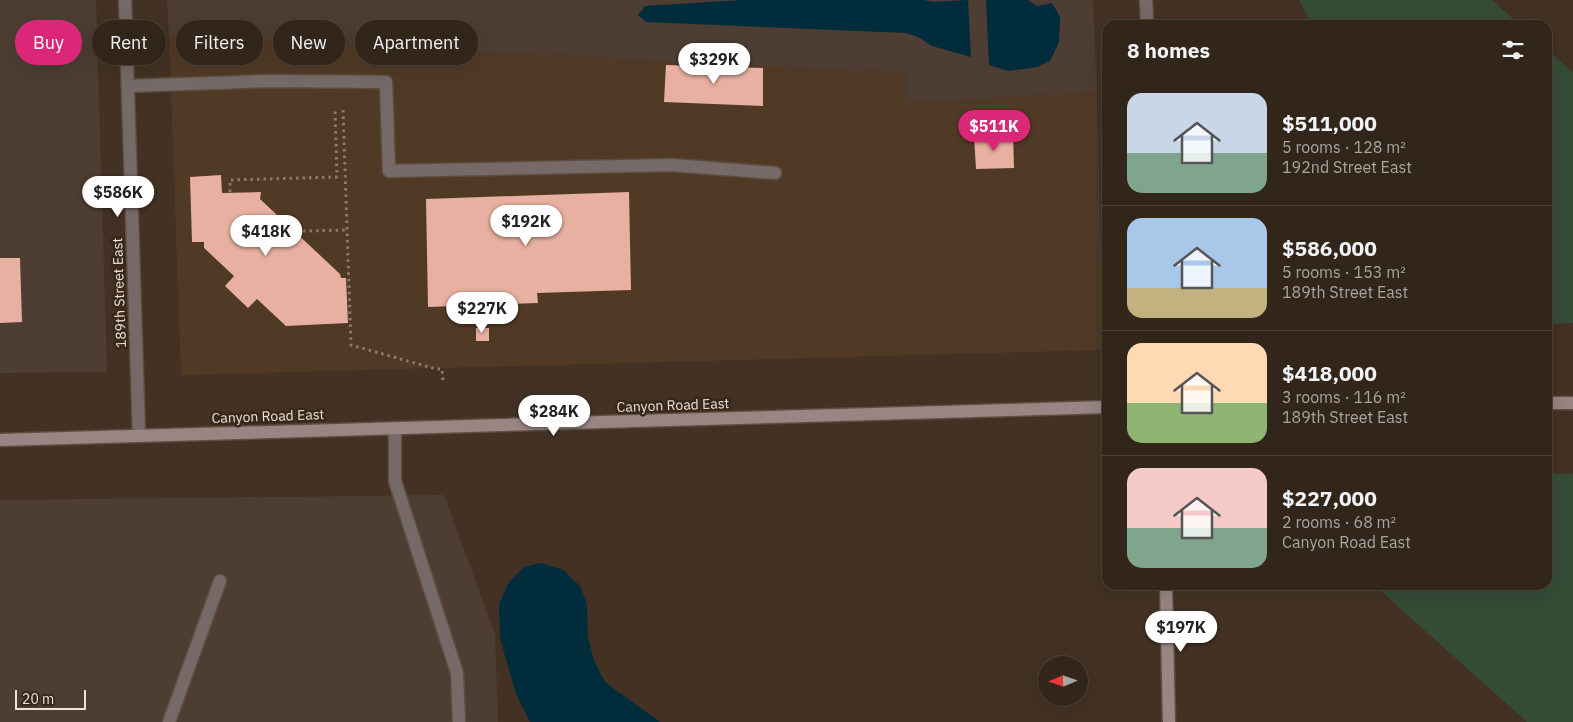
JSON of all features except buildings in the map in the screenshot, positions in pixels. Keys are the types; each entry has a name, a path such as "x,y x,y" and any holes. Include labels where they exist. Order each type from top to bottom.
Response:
{"main road":[{"path":"1552,403 1573,403"},
{"name":"Canyon Road East","path":"0,440 1102,407"},
{"path":"1166,590 1169,722"}],"street":[{"name":"189th Street East","path":"125,0 139,435"},
{"path":"1146,0 1147,20"},
{"path":"128,86 271,81 386,82 389,171 672,165 775,173"},
{"path":"394,428 395,481 457,673 459,722"},
{"path":"169,722 220,581"}],"path":[{"path":"230,192 230,180 337,177 335,110"},
{"path":"343,110 351,345 436,369 442,369 443,380"},
{"path":"337,172 346,171"},
{"path":"299,236 303,231 347,230"}],"shaded area":[{"path":"0,0 96,0 97,20 92,20 92,65 98,65 107,372 0,373"},
{"path":"167,0 1093,0 1097,92 906,103 905,73 478,51 478,20 355,20 355,45 345,44 345,20 273,20 273,40 263,40 263,20 176,20 176,35 169,35"},
{"path":"169,35 176,35 176,65 263,65 263,40 273,40 273,65 345,65 345,44 355,45 355,65 478,65 478,51 905,73 907,103 1097,92 1102,350 181,375"},
{"path":"444,495 495,634 498,722 0,722 0,500"}],"green space":[{"path":"1299,0 1492,0 1514,20 1309,20"},
{"path":"1552,54 1573,73 1573,323 1552,324"},
{"path":"1552,474 1573,474 1573,722 1527,722 1380,590 1552,590"}],"water":[{"path":"742,0 924,0 933,2 968,0 971,57 932,46 918,37 906,33 646,22 638,15 645,6"},
{"path":"986,0 1028,0 1037,6 1052,3 1060,17 1059,42 1050,61 1037,67 1008,71 989,65"},
{"path":"541,563 563,570 580,586 587,604 588,637 594,661 605,682 660,722 530,722 516,694 500,638 499,604 509,582 524,567"}]}
